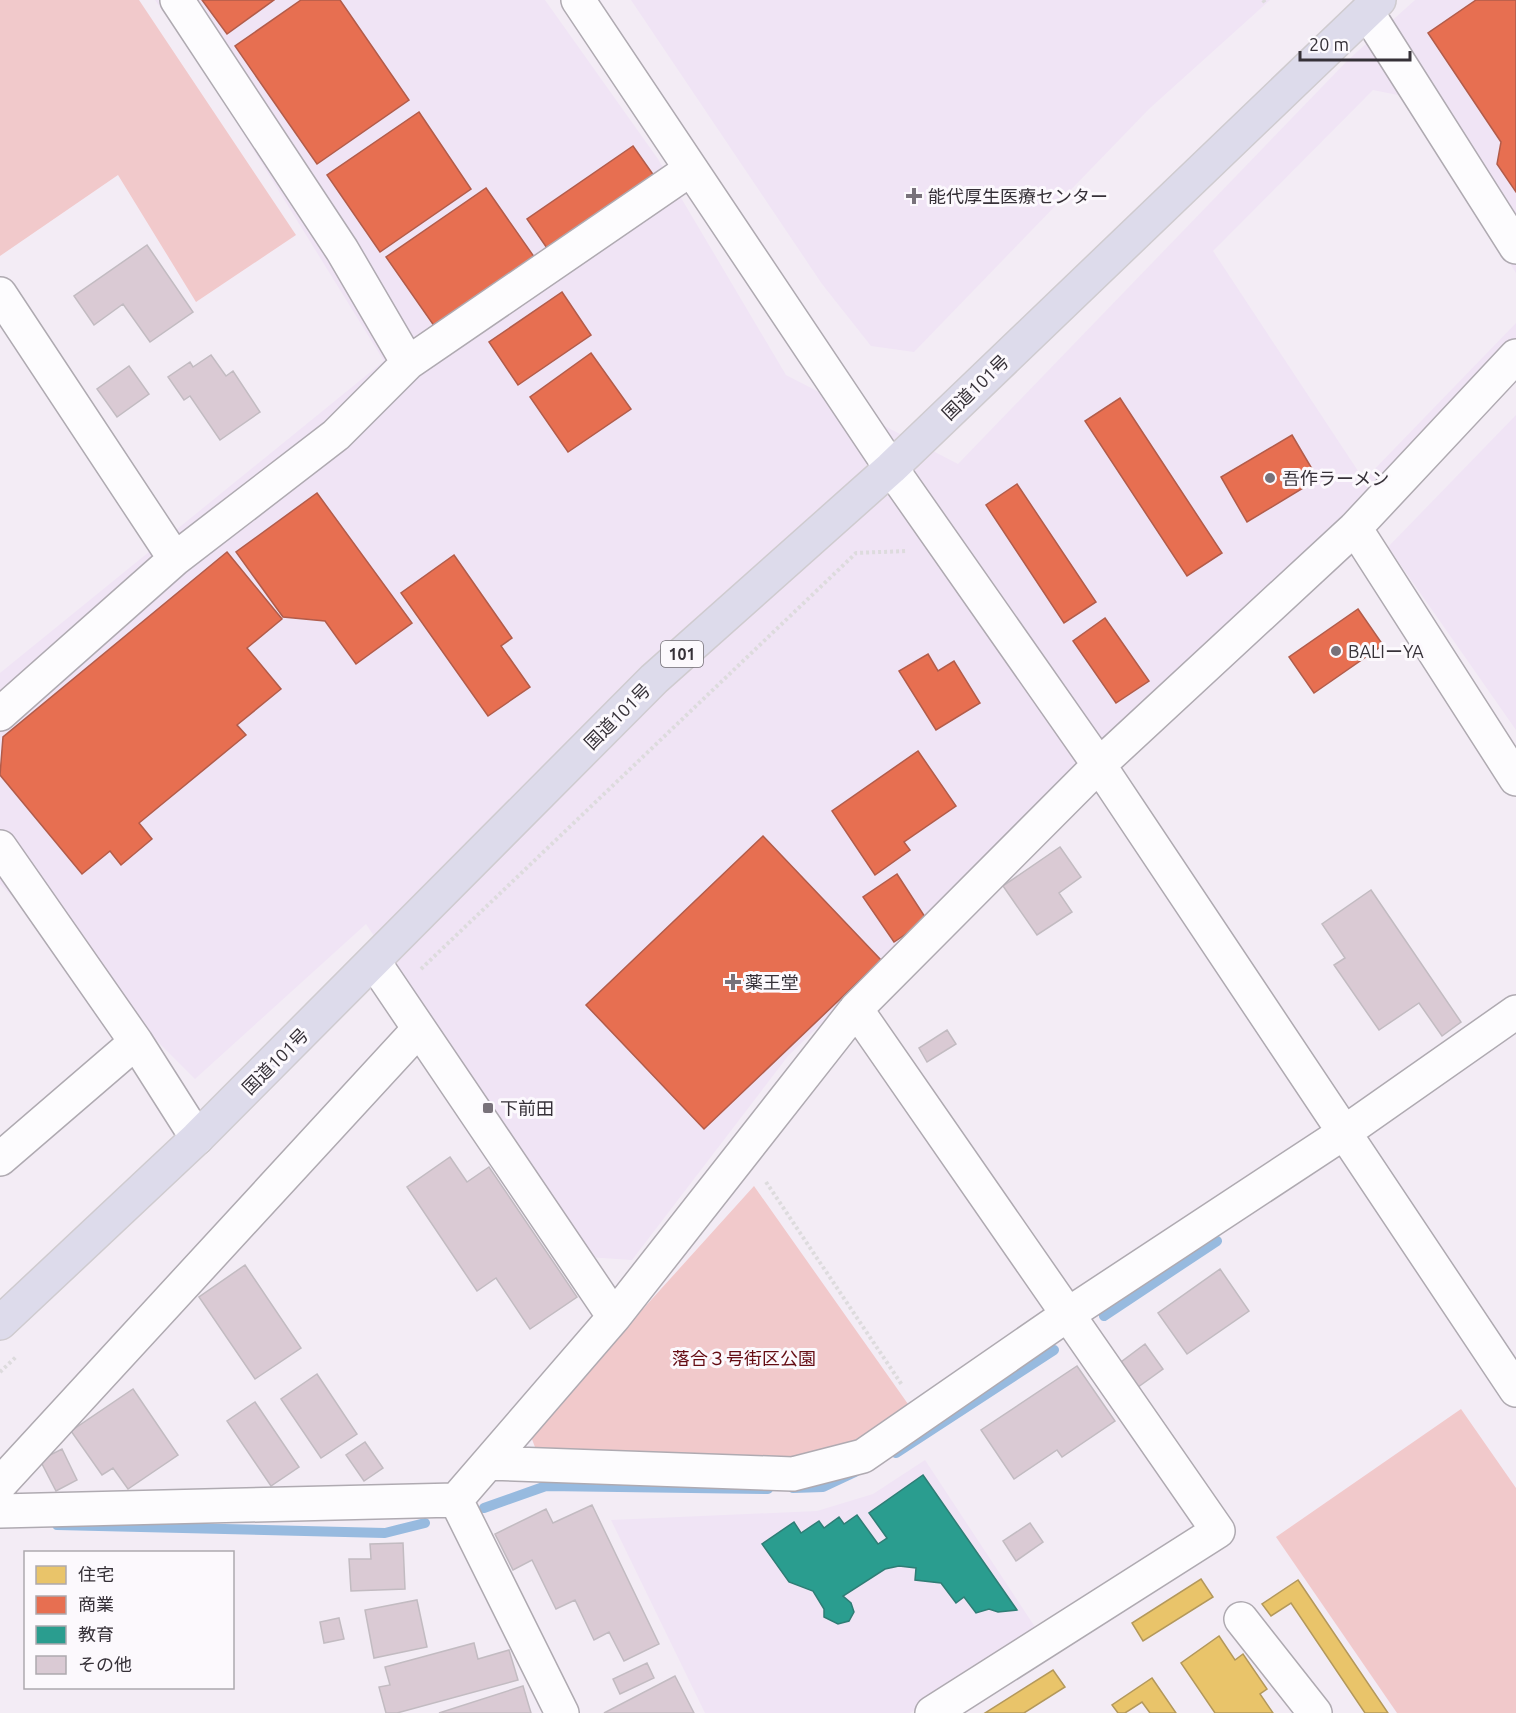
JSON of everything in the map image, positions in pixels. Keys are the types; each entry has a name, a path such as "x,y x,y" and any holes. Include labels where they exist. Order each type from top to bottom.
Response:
{"highway":[{"name":"国道101号","path":"0,1323 197,1138 654,679 891,468 1373,6"}],"street":[{"path":"177,0 342,250 408,363"},
{"path":"578,0 891,468 1099,765 1516,1390"},
{"path":"1373,6 1516,247"},
{"path":"0,714 175,559 336,435 408,363 691,169"},
{"path":"0,294 175,559"},
{"path":"0,1511 456,1500 614,1317 856,1009 1099,765 1355,528 1516,356"},
{"path":"1355,528 1516,779"},
{"path":"0,847 136,1042 197,1138"},
{"path":"374,962 614,1317"},
{"path":"856,1009 1218,1531 932,1713"},
{"path":"488,1463 793,1474 862,1456 1067,1315 1346,1132 1516,1012"},
{"path":"0,1484 419,1029"},
{"path":"0,1159 136,1042"},
{"path":"456,1500 562,1713"},
{"path":"1241,1619 1315,1713"}],"path":[{"path":"395,993 856,553 907,551"},
{"path":"744,1149 922,1415"},
{"path":"0,1372 25,1348"}],"shaded area":[{"path":"155,0 545,0 658,159 786,375 958,464 1348,60 1415,0 1516,0 1516,273 1403,96 1373,90 1213,251 1364,480 1516,323 1516,351 788,1056 632,1260 587,1257 366,924 195,1079 0,884 0,673 384,361 209,78"},
{"name":"能代厚生医療センター","path":"631,0 1270,0 1149,109 914,352 871,346 822,284"},
{"path":"1516,415 1516,730 1388,547"},
{"path":"925,1460 1037,1630 910,1713 705,1713 611,1520 817,1511 873,1494"}],"green space":[{"path":"0,0 139,0 296,235 196,302 118,175 0,256"},
{"name":"落合３号街区公園","path":"754,1186 908,1404 844,1449 768,1468 538,1455 530,1434"},
{"path":"1461,1409 1516,1488 1516,1713 1397,1713 1276,1537"}],"building: 住宅":[{"path":"1201,1579 1213,1597 1143,1641 1132,1623"},
{"path":"1298,1580 1388,1713 1365,1713 1291,1603 1271,1616 1262,1604"},
{"path":"1219,1636 1235,1660 1243,1654 1267,1689 1260,1694 1273,1713 1215,1713 1181,1663"},
{"path":"1053,1670 1065,1687 1024,1713 985,1713"},
{"path":"1152,1678 1176,1713 1150,1713 1142,1702 1125,1713 1118,1713 1112,1705"}],"building: 商業":[{"path":"202,0 274,0 227,34"},
{"path":"301,0 340,0 409,100 317,164 235,46"},
{"path":"1476,0 1516,0 1516,192 1497,164 1501,142 1428,33"},
{"path":"419,112 471,189 380,252 327,175"},
{"path":"633,146 657,180 551,254 527,219"},
{"path":"486,188 537,261 437,330 386,257"},
{"path":"562,292 591,335 518,385 489,342"},
{"path":"591,353 631,409 568,452 530,397"},
{"path":"1120,398 1222,553 1187,576 1085,421"},
{"name":"吾作ラーメン","path":"1292,435 1318,479 1247,522 1221,477"},
{"path":"1017,484 1096,602 1064,623 986,505"},
{"path":"317,493 412,623 356,664 325,621 283,617 236,552"},
{"path":"227,552 282,619 247,648 281,689 237,725 246,735 139,823 152,839 121,865 110,851 82,874 0,775 3,737"},
{"path":"454,555 512,638 501,646 530,687 488,716 401,593"},
{"name":"BALIーYA","path":"1358,609 1383,645 1314,693 1289,657"},
{"path":"1105,618 1149,681 1116,703 1073,641"},
{"path":"928,654 938,671 954,661 980,703 936,730 899,671"},
{"path":"918,751 956,806 904,842 910,850 875,875 832,811"},
{"name":"薬王堂","path":"763,836 881,960 704,1129 586,1005"},
{"path":"897,874 927,920 894,942 863,897"}],"building: 教育":[{"path":"923,1475 1017,1610 998,1612 989,1609 976,1613 964,1597 956,1603 941,1583 915,1580 916,1568 899,1566 885,1569 843,1596 851,1603 854,1612 849,1621 838,1624 824,1617 824,1609 813,1591 789,1582 762,1544 794,1522 801,1533 819,1521 824,1528 839,1517 844,1524 857,1515 878,1544 887,1538 869,1513"}],"building: その他":[{"path":"147,245 193,312 150,342 123,304 94,325 74,296"},
{"path":"211,355 226,376 233,371 260,412 220,440 190,396 184,400 168,377 190,362 193,367"},
{"path":"129,366 149,394 117,417 97,389"},
{"path":"1060,847 1081,877 1059,893 1072,912 1037,935 1003,886"},
{"path":"1371,890 1461,1022 1442,1036 1419,1003 1379,1030 1334,965 1345,958 1322,924"},
{"path":"947,1030 956,1044 927,1062 919,1048"},
{"path":"450,1157 467,1182 489,1167 577,1297 530,1329 496,1278 477,1291 407,1187"},
{"path":"245,1265 301,1348 255,1379 199,1297"},
{"path":"1220,1269 1249,1311 1187,1354 1158,1313"},
{"path":"1145,1344 1163,1369 1134,1390 1117,1365"},
{"path":"1077,1366 1115,1421 1062,1457 1057,1450 1014,1479 981,1430"},
{"path":"317,1374 357,1434 321,1458 281,1399"},
{"path":"133,1389 178,1455 128,1489 113,1468 102,1475 71,1431"},
{"path":"255,1402 299,1467 271,1486 227,1421"},
{"path":"365,1442 383,1468 364,1481 346,1455"},
{"path":"62,1449 77,1480 56,1491 40,1460"},
{"path":"592,1505 659,1644 624,1661 609,1632 594,1640 575,1600 556,1609 532,1560 513,1570 495,1534 546,1509 553,1523"},
{"path":"1030,1523 1043,1542 1016,1561 1003,1541"},
{"path":"403,1543 405,1589 351,1591 349,1559 371,1559 370,1544"},
{"path":"417,1600 427,1647 374,1658 365,1610"},
{"path":"339,1618 344,1639 324,1643 320,1622"},
{"path":"474,1643 478,1659 509,1650 518,1680 397,1713 386,1713 379,1687 390,1685 385,1667"},
{"path":"647,1663 654,1678 620,1694 613,1679"},
{"path":"675,1676 694,1713 604,1713"},
{"path":"523,1686 531,1713 439,1713"}],"waterway":[{"path":"1104,1316 1217,1241"},
{"path":"896,1453 1054,1350"},
{"path":"793,1488 823,1487 855,1472"},
{"path":"484,1508 546,1486 768,1489"},
{"path":"57,1525 385,1533 425,1523"}],"place":[{"name":"能代厚生医療センター","path":"914,196"},
{"name":"吾作ラーメン","path":"1270,478"},
{"name":"BALIーYA","path":"1336,651"},
{"name":"薬王堂","path":"733,982"},
{"name":"下前田","path":"488,1108"}]}
